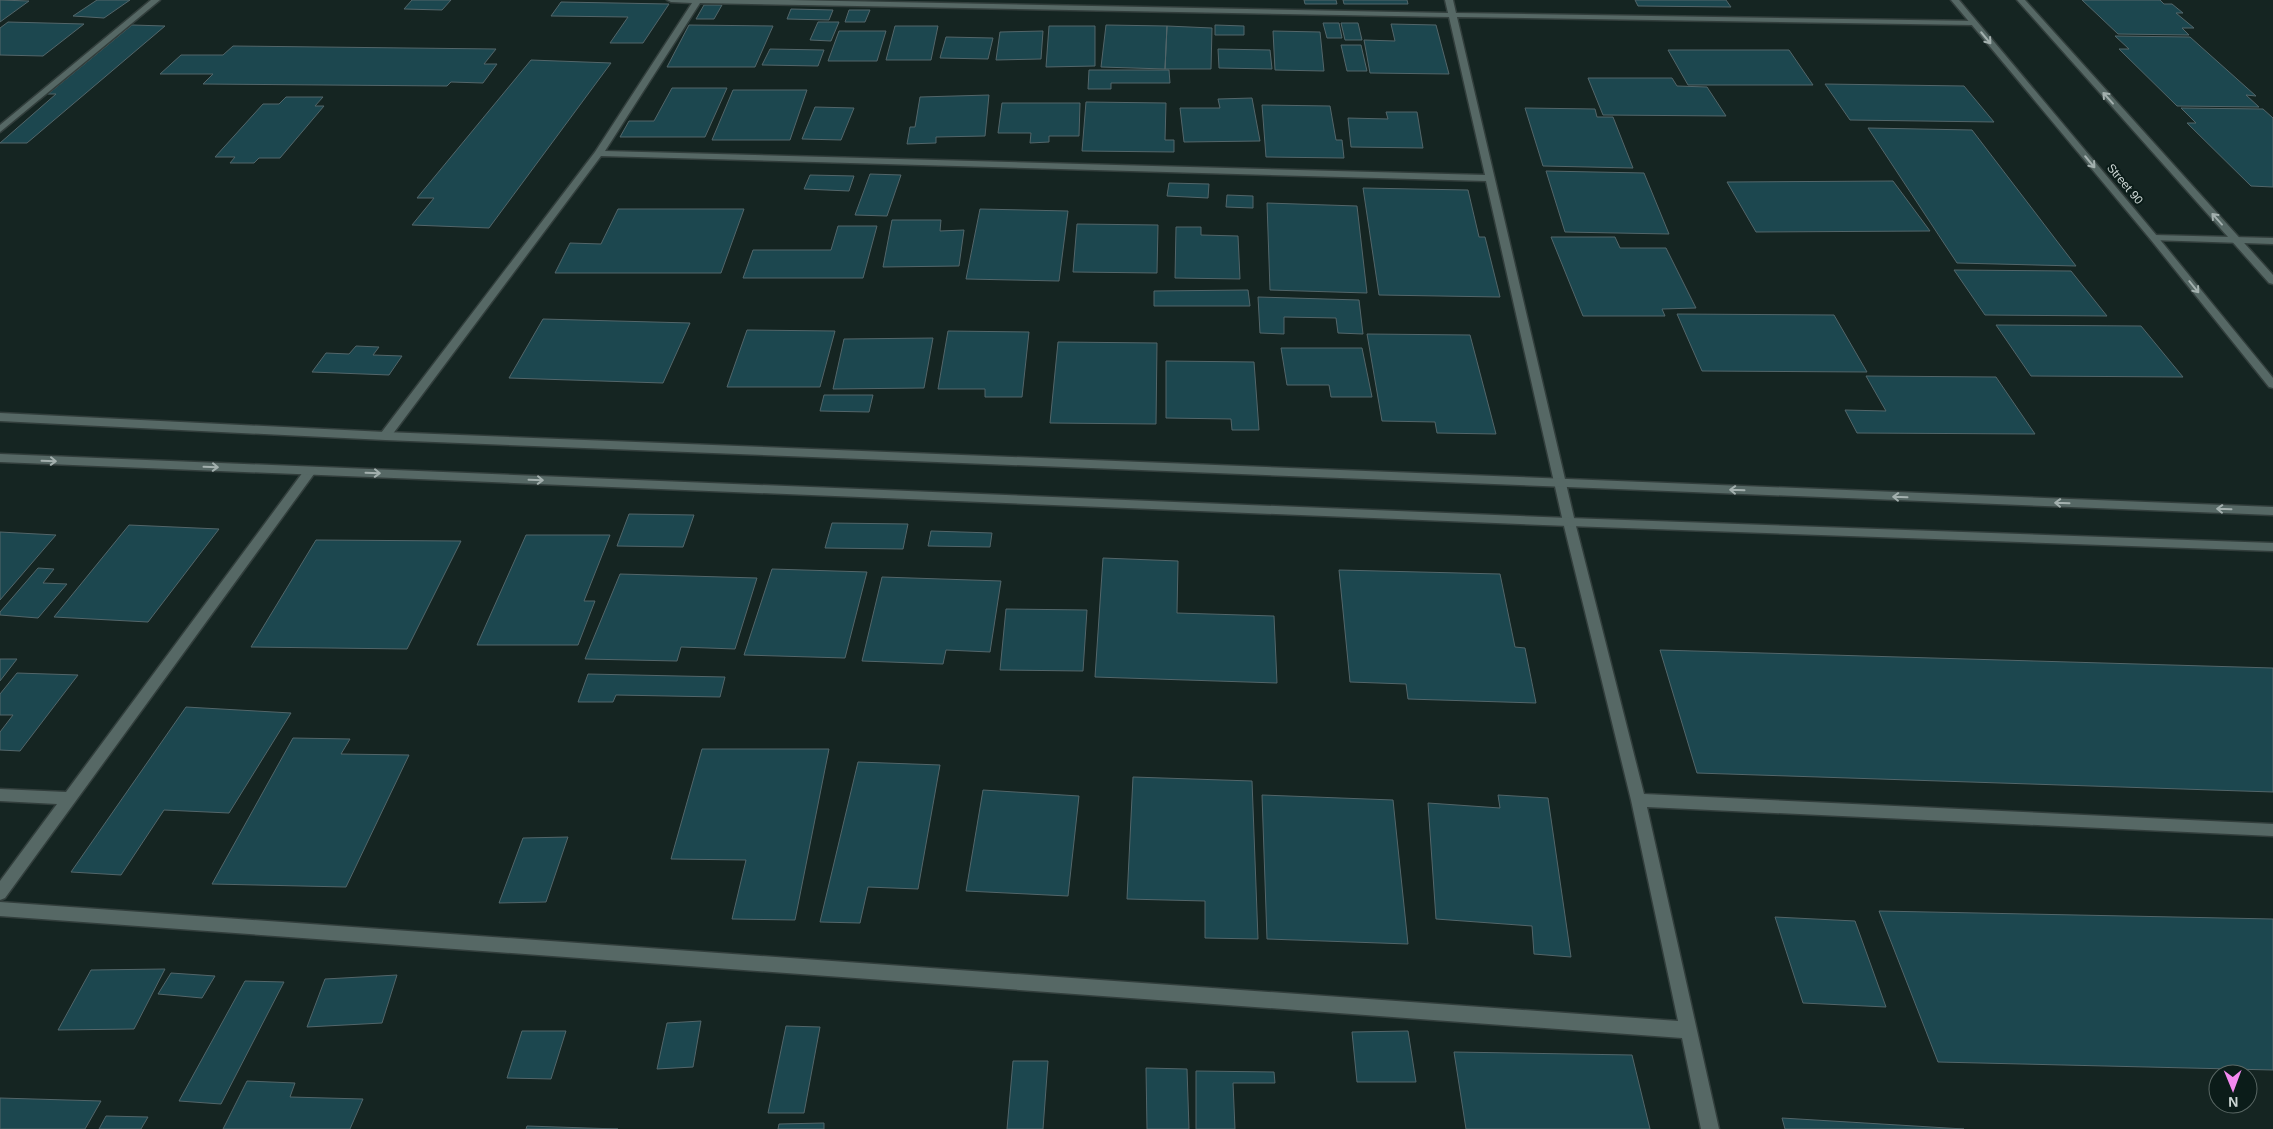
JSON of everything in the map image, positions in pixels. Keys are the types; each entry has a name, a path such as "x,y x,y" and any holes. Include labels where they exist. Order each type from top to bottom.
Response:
{"street":[{"path":"0,129 156,0"},
{"path":"671,0 1453,15 1973,22"},
{"path":"1449,0 1561,484 1638,800 1710,1129"},
{"name":"Street 90","path":"1954,0 2154,238 2273,385"},
{"path":"2020,0 2273,281"},
{"path":"386,436 600,153 697,1"},
{"path":"600,153 1491,178"},
{"path":"2154,238 2273,240"},
{"path":"0,417 386,436 2273,511"},
{"path":"0,458 1570,522 2273,547"},
{"path":"0,893 310,471"},
{"path":"0,795 69,798"},
{"path":"1638,800 2273,830"},
{"path":"0,909 1687,1030"}],"building":[{"path":"0,0 29,1 0,22"},
{"path":"97,0 130,0 104,18 73,16"},
{"path":"412,0 451,0 442,10 404,9"},
{"path":"1304,0 1336,0 1337,4 1305,4"},
{"path":"1343,0 1407,0 1408,4 1344,4"},
{"path":"1635,0 1726,0 1731,7 1638,6"},
{"path":"2082,0 2160,0 2164,4 2172,4 2183,13 2176,13 2194,28 2182,28 2189,35 2118,34"},
{"path":"561,2 669,4 643,43 610,43 628,17 551,16"},
{"path":"704,5 722,5 714,19 696,19"},
{"path":"791,9 833,10 829,20 787,19"},
{"path":"849,10 870,10 865,22 845,22"},
{"path":"8,22 84,24 43,56 0,55 0,28"},
{"path":"818,22 839,22 831,41 810,40"},
{"path":"1323,23 1339,23 1342,38 1327,38"},
{"path":"1341,23 1358,23 1362,40 1345,40"},
{"path":"1391,24 1436,25 1449,74 1370,73 1364,40 1395,41"},
{"path":"132,25 165,26 27,143 0,143 56,94 48,94"},
{"path":"689,25 773,26 755,67 667,67"},
{"path":"1106,25 1167,26 1165,69 1101,67"},
{"path":"1215,25 1244,26 1244,35 1215,35"},
{"path":"895,26 938,26 931,60 886,60"},
{"path":"1049,26 1095,26 1095,66 1046,67"},
{"path":"1167,26 1212,28 1211,69 1165,69"},
{"path":"839,31 886,31 877,61 828,61"},
{"path":"1043,31 1041,59 996,60 1000,32"},
{"path":"1273,31 1320,32 1324,71 1275,70"},
{"path":"2115,36 2190,37 2256,96 2246,95 2259,107 2177,106 2119,49 2129,49"},
{"path":"946,37 993,38 988,59 940,58"},
{"path":"1341,45 1361,45 1367,71 1347,71"},
{"path":"233,46 496,49 484,64 497,64 483,83 451,82 447,86 203,84 213,74 160,74 181,55 223,55"},
{"path":"770,49 824,50 818,66 762,65"},
{"path":"1218,49 1270,50 1272,69 1219,68"},
{"path":"1668,50 1789,50 1813,85 1688,85"},
{"path":"531,60 611,63 489,228 412,225 434,198 417,198"},
{"path":"1089,70 1169,70 1170,83 1111,83 1111,89 1088,89"},
{"path":"1588,78 1672,78 1677,86 1707,87 1726,116 1603,115"},
{"path":"1825,84 1964,86 1994,122 1850,120"},
{"path":"672,88 727,88 705,137 620,137 629,121 654,121"},
{"path":"733,90 807,90 790,140 712,140"},
{"path":"989,95 985,136 936,137 936,143 907,144 910,127 915,127 920,97"},
{"path":"286,97 323,97 315,106 324,106 280,158 259,158 254,163 230,163 235,157 215,157 263,104 279,104"},
{"path":"1252,98 1260,141 1184,142 1180,108 1220,108 1218,99"},
{"path":"1086,102 1166,103 1165,140 1174,140 1174,152 1082,151"},
{"path":"1002,103 1080,103 1079,136 1049,136 1049,142 1030,143 1031,133 998,133"},
{"path":"1262,105 1330,106 1336,140 1342,140 1344,158 1266,157"},
{"path":"815,107 854,108 841,140 802,139"},
{"path":"1525,108 1595,109 1597,117 1613,117 1633,168 1543,166"},
{"path":"2181,108 2263,109 2273,118 2273,187 2251,186 2187,123 2196,123"},
{"path":"1386,112 1417,112 1423,148 1351,147 1348,118 1388,119"},
{"path":"1868,128 1972,130 2076,266 1957,263"},
{"path":"1546,171 1644,173 1669,234 1565,232"},
{"path":"870,174 901,175 887,216 855,215"},
{"path":"810,175 854,176 849,191 804,189"},
{"path":"1893,181 1930,231 1756,232 1727,182"},
{"path":"1169,183 1209,184 1208,198 1167,196"},
{"path":"1363,188 1468,190 1479,237 1485,237 1500,297 1379,295"},
{"path":"1227,195 1253,196 1253,208 1226,207"},
{"path":"1267,203 1357,206 1367,293 1270,290"},
{"path":"618,209 744,209 721,273 555,273 570,243 601,244"},
{"path":"980,209 1068,211 1059,281 966,279"},
{"path":"892,220 941,220 940,231 964,230 959,266 883,267"},
{"path":"1077,224 1158,225 1157,273 1073,272"},
{"path":"838,226 877,226 863,278 743,278 753,250 831,250"},
{"path":"1176,227 1201,227 1201,235 1238,236 1240,279 1175,278"},
{"path":"1551,237 1615,237 1620,248 1666,248 1696,308 1662,309 1665,316 1583,316"},
{"path":"1954,270 2071,271 2107,316 1985,315"},
{"path":"1248,290 1250,306 1154,306 1154,291"},
{"path":"1258,297 1359,300 1363,334 1338,333 1336,318 1284,317 1284,334 1260,333"},
{"path":"1677,314 1834,315 1867,372 1702,371"},
{"path":"543,319 690,323 663,383 509,378"},
{"path":"1996,325 2141,326 2183,377 2031,376"},
{"path":"747,330 835,331 820,387 727,387"},
{"path":"948,331 1029,332 1022,397 985,397 985,389 938,389"},
{"path":"1367,334 1470,335 1496,434 1437,433 1435,422 1382,421"},
{"path":"933,338 924,388 833,389 844,339"},
{"path":"1058,342 1157,343 1156,424 1050,423"},
{"path":"356,346 379,347 373,355 402,356 389,375 312,372 326,353 349,354"},
{"path":"1281,348 1362,348 1372,397 1331,397 1329,385 1287,385"},
{"path":"1166,361 1254,362 1259,430 1232,430 1231,419 1166,418"},
{"path":"1866,376 1996,377 2035,434 1857,433 1845,410 1886,411"},
{"path":"824,395 873,395 869,412 820,411"},
{"path":"629,514 694,515 683,547 617,546"},
{"path":"832,523 908,524 903,549 825,548"},
{"path":"129,525 219,529 148,622 54,617"},
{"path":"931,531 992,533 990,547 928,546"},
{"path":"0,532 56,535 0,600"},
{"path":"526,535 610,535 584,601 595,601 578,645 477,645"},
{"path":"316,540 461,541 407,649 251,647"},
{"path":"1103,558 1178,561 1177,613 1274,616 1277,683 1095,677"},
{"path":"38,568 54,569 43,583 67,584 38,618 0,615 0,612"},
{"path":"772,569 867,572 845,658 744,655"},
{"path":"1339,570 1500,574 1515,647 1525,648 1536,703 1408,699 1406,684 1350,682"},
{"path":"620,574 757,578 735,649 681,647 677,661 585,659"},
{"path":"882,577 1001,581 990,652 946,650 943,664 862,661"},
{"path":"1006,609 1087,610 1083,671 1000,670"},
{"path":"1660,650 2273,668 2273,792 1697,773"},
{"path":"0,659 17,659 0,681"},
{"path":"17,673 78,675 20,751 0,750 0,732 13,715 0,715 0,694"},
{"path":"588,674 725,677 720,697 616,695 613,702 578,702"},
{"path":"186,707 291,713 229,813 164,810 121,875 71,872"},
{"path":"293,738 350,739 341,754 409,755 346,887 212,884"},
{"path":"702,749 829,749 795,920 732,919 746,860 671,859"},
{"path":"858,762 940,765 918,889 868,887 860,923 820,922"},
{"path":"1133,777 1252,781 1258,939 1205,938 1205,901 1127,899"},
{"path":"983,790 1079,796 1068,896 966,891"},
{"path":"1262,795 1393,800 1408,944 1267,939"},
{"path":"1498,795 1548,798 1571,957 1534,954 1532,926 1436,919 1428,803 1500,808"},
{"path":"568,837 546,902 499,903 523,838"},
{"path":"1879,911 2273,919 2273,1070 2258,1070 2258,1064 2208,1064 2208,1068 1938,1062"},
{"path":"1775,917 1855,921 1886,1007 1803,1003"},
{"path":"165,969 134,1029 58,1030 91,970"},
{"path":"171,973 215,976 202,998 158,994"},
{"path":"397,975 382,1023 307,1027 325,979"},
{"path":"245,981 284,982 221,1104 179,1101"},
{"path":"701,1021 693,1067 657,1069 667,1023"},
{"path":"786,1026 820,1027 804,1113 768,1113"},
{"path":"522,1031 566,1031 551,1079 507,1078"},
{"path":"1408,1031 1416,1082 1357,1082 1352,1032"},
{"path":"1454,1052 1632,1055 1650,1129 1466,1129"},
{"path":"1013,1061 1048,1061 1043,1129 1007,1129"},
{"path":"1146,1068 1187,1069 1189,1129 1147,1129"},
{"path":"1196,1071 1274,1072 1275,1083 1233,1083 1235,1129 1196,1129"},
{"path":"247,1081 295,1083 290,1097 363,1099 350,1129 223,1129"},
{"path":"0,1098 101,1101 85,1129 0,1129"},
{"path":"106,1116 148,1117 141,1129 99,1129"},
{"path":"1782,1118 1964,1129 1785,1129"},
{"path":"824,1123 824,1129 778,1129 779,1124"},
{"path":"527,1126 618,1129 526,1129"}]}
